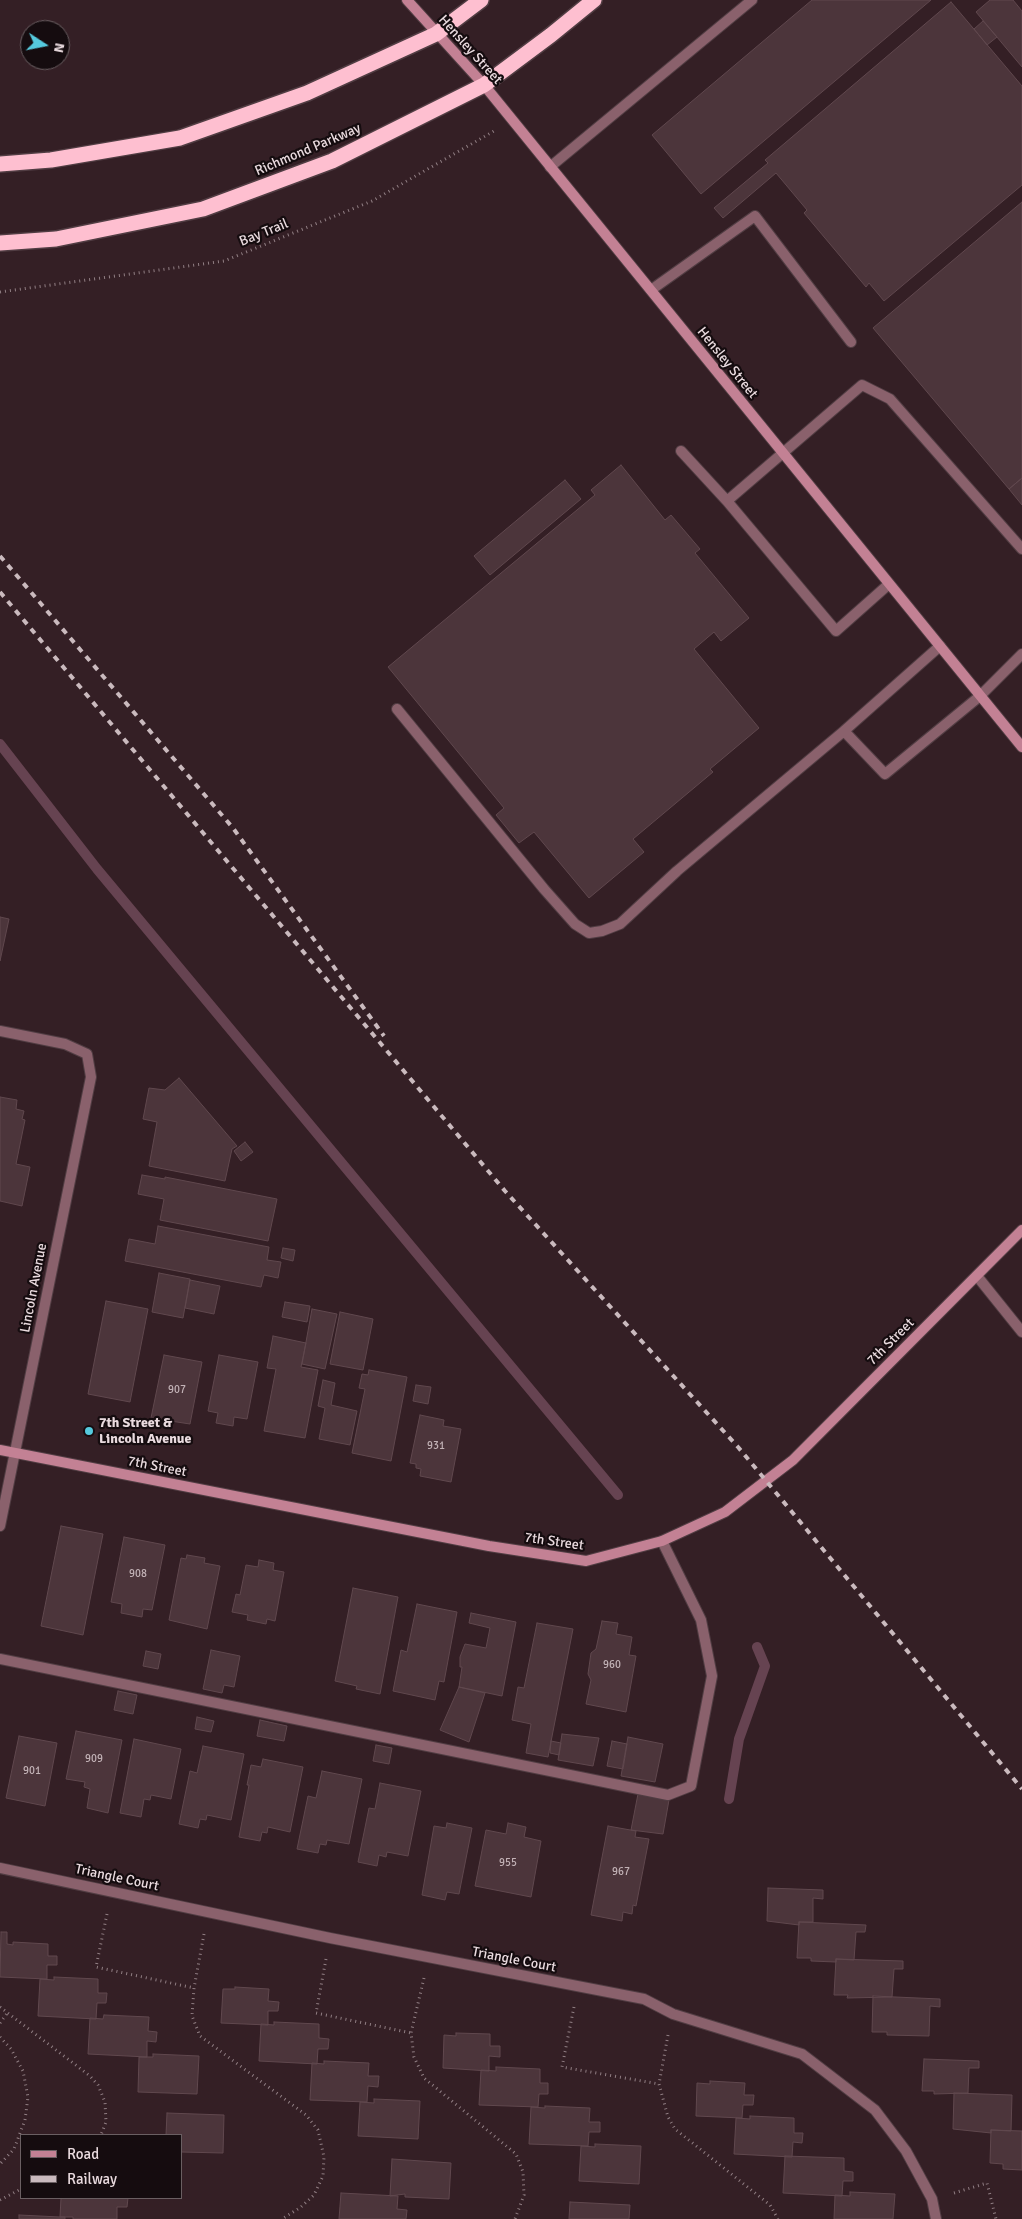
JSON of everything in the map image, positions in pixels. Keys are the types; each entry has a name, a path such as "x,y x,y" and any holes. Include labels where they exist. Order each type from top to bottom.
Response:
{"highway":[{"path":"0,164 51,160 180,138 307,93 436,34 481,0"},
{"name":"Richmond Parkway","path":"0,243 56,239 203,209 332,161 484,85 594,0"}],"street":[{"name":"Hensley Street","path":"407,0 484,85 1022,747"},
{"path":"550,167 752,0"},
{"path":"651,290 755,216 851,342"},
{"path":"727,501 862,385 890,399 1022,549"},
{"path":"681,451 727,501 836,631 890,584"},
{"path":"397,709 544,889 575,924 589,933 602,931 620,924 677,871 844,731 940,646"},
{"path":"844,731 885,774 980,696 1022,654"},
{"name":"Lincoln Avenue","path":"0,1030 65,1044 87,1054 91,1077 0,1526"},
{"name":"7th Street","path":"0,1450 489,1546 586,1561 662,1541 725,1512 793,1460 1022,1230"},
{"path":"977,1276 1022,1332"},
{"path":"0,1659 668,1795 691,1786 712,1676 701,1620 662,1541"},
{"name":"Triangle Court","path":"0,1868 330,1938 644,1999 673,2014 802,2054 875,2110 906,2151 932,2199 936,2219"}],"path":[{"name":"Bay Trail","path":"0,292 224,261 372,201 513,121"},
{"path":"111,1891 96,1967 194,1988"},
{"path":"209,1911 194,1988 192,2016 200,2036 306,2115 318,2130 324,2157 324,2176 314,2195 301,2207 282,2219"},
{"path":"330,1938 316,2013 411,2033"},
{"path":"429,1957 411,2033 414,2057 424,2078 516,2154 523,2172 524,2195 514,2219"},
{"path":"577,1987 562,2067 659,2084"},
{"path":"0,2007 90,2076 98,2085 105,2102 106,2122 101,2134"},
{"path":"0,2023 8,2012"},
{"path":"673,2014 659,2084 668,2116 675,2129 770,2205 778,2219"},
{"path":"0,2037 10,2049 23,2071 28,2098 25,2120 17,2142 14,2149 0,2164"},
{"path":"932,2199 987,2183 996,2219"},
{"path":"0,2200 20,2190"}],"building":[{"path":"812,0 931,0 701,194 652,135"},
{"path":"990,0 1013,0 1022,11 1022,67 976,12"},
{"path":"951,2 1022,86 1022,185 884,301 869,283 866,287 804,213 807,210 776,173 723,218 714,208 768,163 765,160"},
{"path":"983,21 997,37 987,45 974,29"},
{"path":"1022,202 1022,478 1009,489 873,328"},
{"path":"621,465 665,520 671,515 700,549 695,553 749,618 721,641 714,632 694,649 759,728 710,769 713,772 633,839 644,852 589,898 534,832 519,843 496,815 504,808 388,667 595,495 591,490"},
{"path":"1022,478 1022,505 1009,489"},
{"path":"565,480 581,499 490,575 474,556"},
{"path":"0,917 9,919 0,961"},
{"path":"179,1078 237,1146 232,1149 225,1181 149,1166 157,1122 143,1119 149,1088 165,1090"},
{"path":"0,1097 17,1100 16,1109 24,1111 22,1119 25,1120 16,1164 30,1167 22,1206 0,1201"},
{"path":"245,1142 253,1152 241,1161 234,1151"},
{"path":"142,1175 165,1179 165,1177 277,1199 268,1241 160,1220 164,1199 138,1194"},
{"path":"158,1226 269,1247 267,1260 281,1262 278,1278 264,1275 261,1287 125,1261 129,1239 155,1244"},
{"path":"283,1248 295,1250 293,1261 281,1258"},
{"path":"159,1273 190,1279 183,1318 152,1312"},
{"path":"190,1280 220,1286 214,1314 185,1308"},
{"path":"106,1301 148,1309 130,1402 88,1394"},
{"path":"285,1302 310,1306 307,1322 282,1317"},
{"path":"312,1309 337,1314 325,1369 302,1364"},
{"path":"340,1312 373,1319 363,1370 330,1364"},
{"path":"273,1336 306,1343 301,1367 318,1370 305,1438 264,1431 276,1369 267,1368"},
{"path":"164,1355 202,1362 190,1424 151,1418"},
{"path":"219,1355 258,1362 247,1419 234,1417 233,1426 216,1423 218,1413 208,1411"},
{"path":"369,1370 407,1377 391,1461 352,1453 365,1389 359,1388 362,1374 368,1375"},
{"path":"323,1380 335,1383 331,1405 357,1411 350,1445 319,1439 325,1408 318,1406"},
{"path":"416,1385 431,1387 428,1404 413,1401"},
{"path":"420,1415 444,1420 443,1426 461,1429 451,1482 420,1476 421,1469 416,1468 416,1464 410,1463"},
{"path":"61,1526 103,1534 83,1635 41,1626"},
{"path":"124,1537 165,1545 152,1610 143,1609 142,1617 121,1613 122,1604 111,1602"},
{"path":"187,1555 205,1558 204,1563 220,1566 207,1629 169,1620 181,1558 186,1559"},
{"path":"259,1560 274,1563 273,1570 284,1572 275,1621 267,1619 266,1624 247,1620 248,1615 232,1612 236,1594 240,1595 246,1565 258,1567"},
{"path":"353,1588 398,1597 380,1694 356,1689 357,1686 335,1681"},
{"path":"417,1604 457,1612 444,1682 439,1681 435,1700 393,1691 401,1650 407,1652"},
{"path":"471,1613 516,1622 502,1696 459,1687 462,1667 460,1667 460,1657 465,1644 486,1648 490,1628 469,1623"},
{"path":"602,1621 618,1623 616,1634 632,1637 629,1655 636,1656 626,1712 586,1704 591,1680 588,1674 591,1653 596,1649"},
{"path":"537,1623 573,1629 548,1757 526,1753 531,1724 512,1720 518,1687 524,1688"},
{"path":"211,1650 240,1656 234,1687 224,1685 222,1693 203,1689"},
{"path":"146,1651 161,1654 158,1669 143,1666"},
{"path":"459,1687 485,1693 469,1742 440,1730"},
{"path":"118,1691 137,1695 133,1714 114,1710"},
{"path":"197,1717 214,1721 211,1732 195,1729"},
{"path":"260,1720 287,1726 284,1741 257,1736"},
{"path":"76,1731 122,1740 108,1813 87,1808 90,1789 84,1787 85,1782 66,1779"},
{"path":"562,1734 599,1738 593,1766 558,1760"},
{"path":"19,1736 57,1743 45,1806 6,1798"},
{"path":"628,1737 663,1744 655,1782 621,1776"},
{"path":"134,1739 181,1749 171,1799 151,1795 150,1800 144,1799 141,1817 120,1813"},
{"path":"551,1741 561,1743 559,1755 550,1753"},
{"path":"612,1741 627,1744 623,1769 607,1766"},
{"path":"376,1745 392,1748 389,1764 373,1761"},
{"path":"203,1746 244,1754 231,1820 207,1815 206,1820 200,1819 198,1828 179,1824 190,1771 197,1773"},
{"path":"263,1759 303,1767 290,1832 268,1827 267,1833 262,1832 260,1841 239,1837 251,1765 261,1767"},
{"path":"322,1771 362,1779 349,1844 327,1840 326,1845 320,1844 318,1853 297,1849 308,1796 316,1798"},
{"path":"380,1783 421,1791 408,1856 387,1852 386,1857 379,1855 377,1866 358,1862 369,1808 375,1809"},
{"path":"638,1794 669,1800 663,1834 631,1830"},
{"path":"447,1823 472,1828 459,1894 447,1892 445,1900 422,1895 434,1826 446,1828"},
{"path":"508,1823 526,1827 524,1837 541,1841 531,1897 475,1886 486,1830 506,1834"},
{"path":"608,1826 636,1831 635,1837 649,1839 636,1906 633,1905 632,1914 623,1912 622,1921 591,1915"},
{"path":"768,1888 823,1890 823,1899 813,1898 813,1922 799,1922 799,1925 767,1921"},
{"path":"799,1922 866,1925 865,1932 856,1932 854,1960 836,1959 836,1962 811,1961 811,1958 797,1958"},
{"path":"1,1932 7,1932 7,1944 13,1945 13,1942 48,1944 48,1956 57,1956 57,1965 47,1965 47,1979 0,1977"},
{"path":"836,1959 903,1961 903,1969 894,1969 892,1997 847,1998 848,1995 834,1995"},
{"path":"54,1977 98,1979 98,1993 107,1993 106,2003 97,2003 96,2019 38,2016 40,1979 54,1980"},
{"path":"235,1987 269,1989 268,2001 279,2002 278,2011 268,2011 268,2025 221,2023 223,1989 235,1989"},
{"path":"873,1996 940,1999 940,2007 930,2006 929,2036 887,2035 887,2032 872,2032"},
{"path":"104,2015 149,2017 148,2031 157,2032 156,2042 147,2041 147,2057 88,2054 90,2018 103,2019"},
{"path":"274,2022 319,2024 319,2038 329,2039 328,2049 318,2049 317,2064 259,2061 261,2024 274,2025"},
{"path":"456,2033 490,2034 490,2046 500,2046 500,2057 489,2056 489,2071 443,2068 444,2035 456,2036"},
{"path":"153,2054 199,2056 197,2094 138,2092 139,2057 153,2057"},
{"path":"924,2059 979,2061 979,2068 969,2068 968,2093 934,2094 934,2091 922,2091"},
{"path":"324,2061 369,2063 368,2076 379,2076 378,2087 368,2086 367,2102 310,2100 312,2063 324,2064"},
{"path":"496,2067 540,2069 540,2083 548,2083 548,2094 539,2094 538,2107 479,2105 481,2070 496,2071"},
{"path":"710,2081 745,2083 744,2095 754,2095 753,2105 743,2105 742,2118 696,2116 697,2083 710,2084"},
{"path":"954,2093 1012,2095 1011,2131 991,2130 991,2133 953,2129"},
{"path":"374,2099 420,2101 418,2139 358,2136 360,2102 374,2103"},
{"path":"545,2106 590,2108 589,2122 600,2122 600,2132 589,2132 588,2146 529,2144 531,2107 545,2108"},
{"path":"167,2113 224,2115 223,2153 182,2152 182,2134 166,2134"},
{"path":"750,2116 794,2118 794,2133 803,2133 802,2143 793,2142 792,2157 734,2154 736,2118 750,2119"},
{"path":"991,2130 1022,2131 1022,2170 1003,2169 1003,2164 990,2163"},
{"path":"595,2144 641,2146 639,2184 579,2181 581,2146 595,2147"},
{"path":"785,2156 844,2158 844,2171 853,2172 853,2181 843,2181 842,2196 783,2193"},
{"path":"392,2159 451,2163 449,2199 405,2197 405,2194 390,2196"},
{"path":"850,2192 895,2194 893,2219 834,2219 835,2195 850,2196"},
{"path":"341,2193 398,2196 397,2209 407,2210 406,2219 339,2219"},
{"path":"61,2199 128,2199 127,2207 117,2207 117,2219 73,2219 73,2217 60,2217"},
{"path":"570,2202 630,2205 629,2219 569,2219"},
{"path":"19,2215 65,2217 65,2219 19,2219"}],"waterway":[{"path":"0,744 97,869 618,1495"},
{"path":"729,1799 739,1739 765,1666 757,1647"}],"railway":[{"path":"0,556 233,828 384,1036"},
{"path":"0,592 505,1191 738,1447 1022,1789"}],"place":[{"name":"7th Street & Lincoln Avenue","path":"89,1431"}]}
